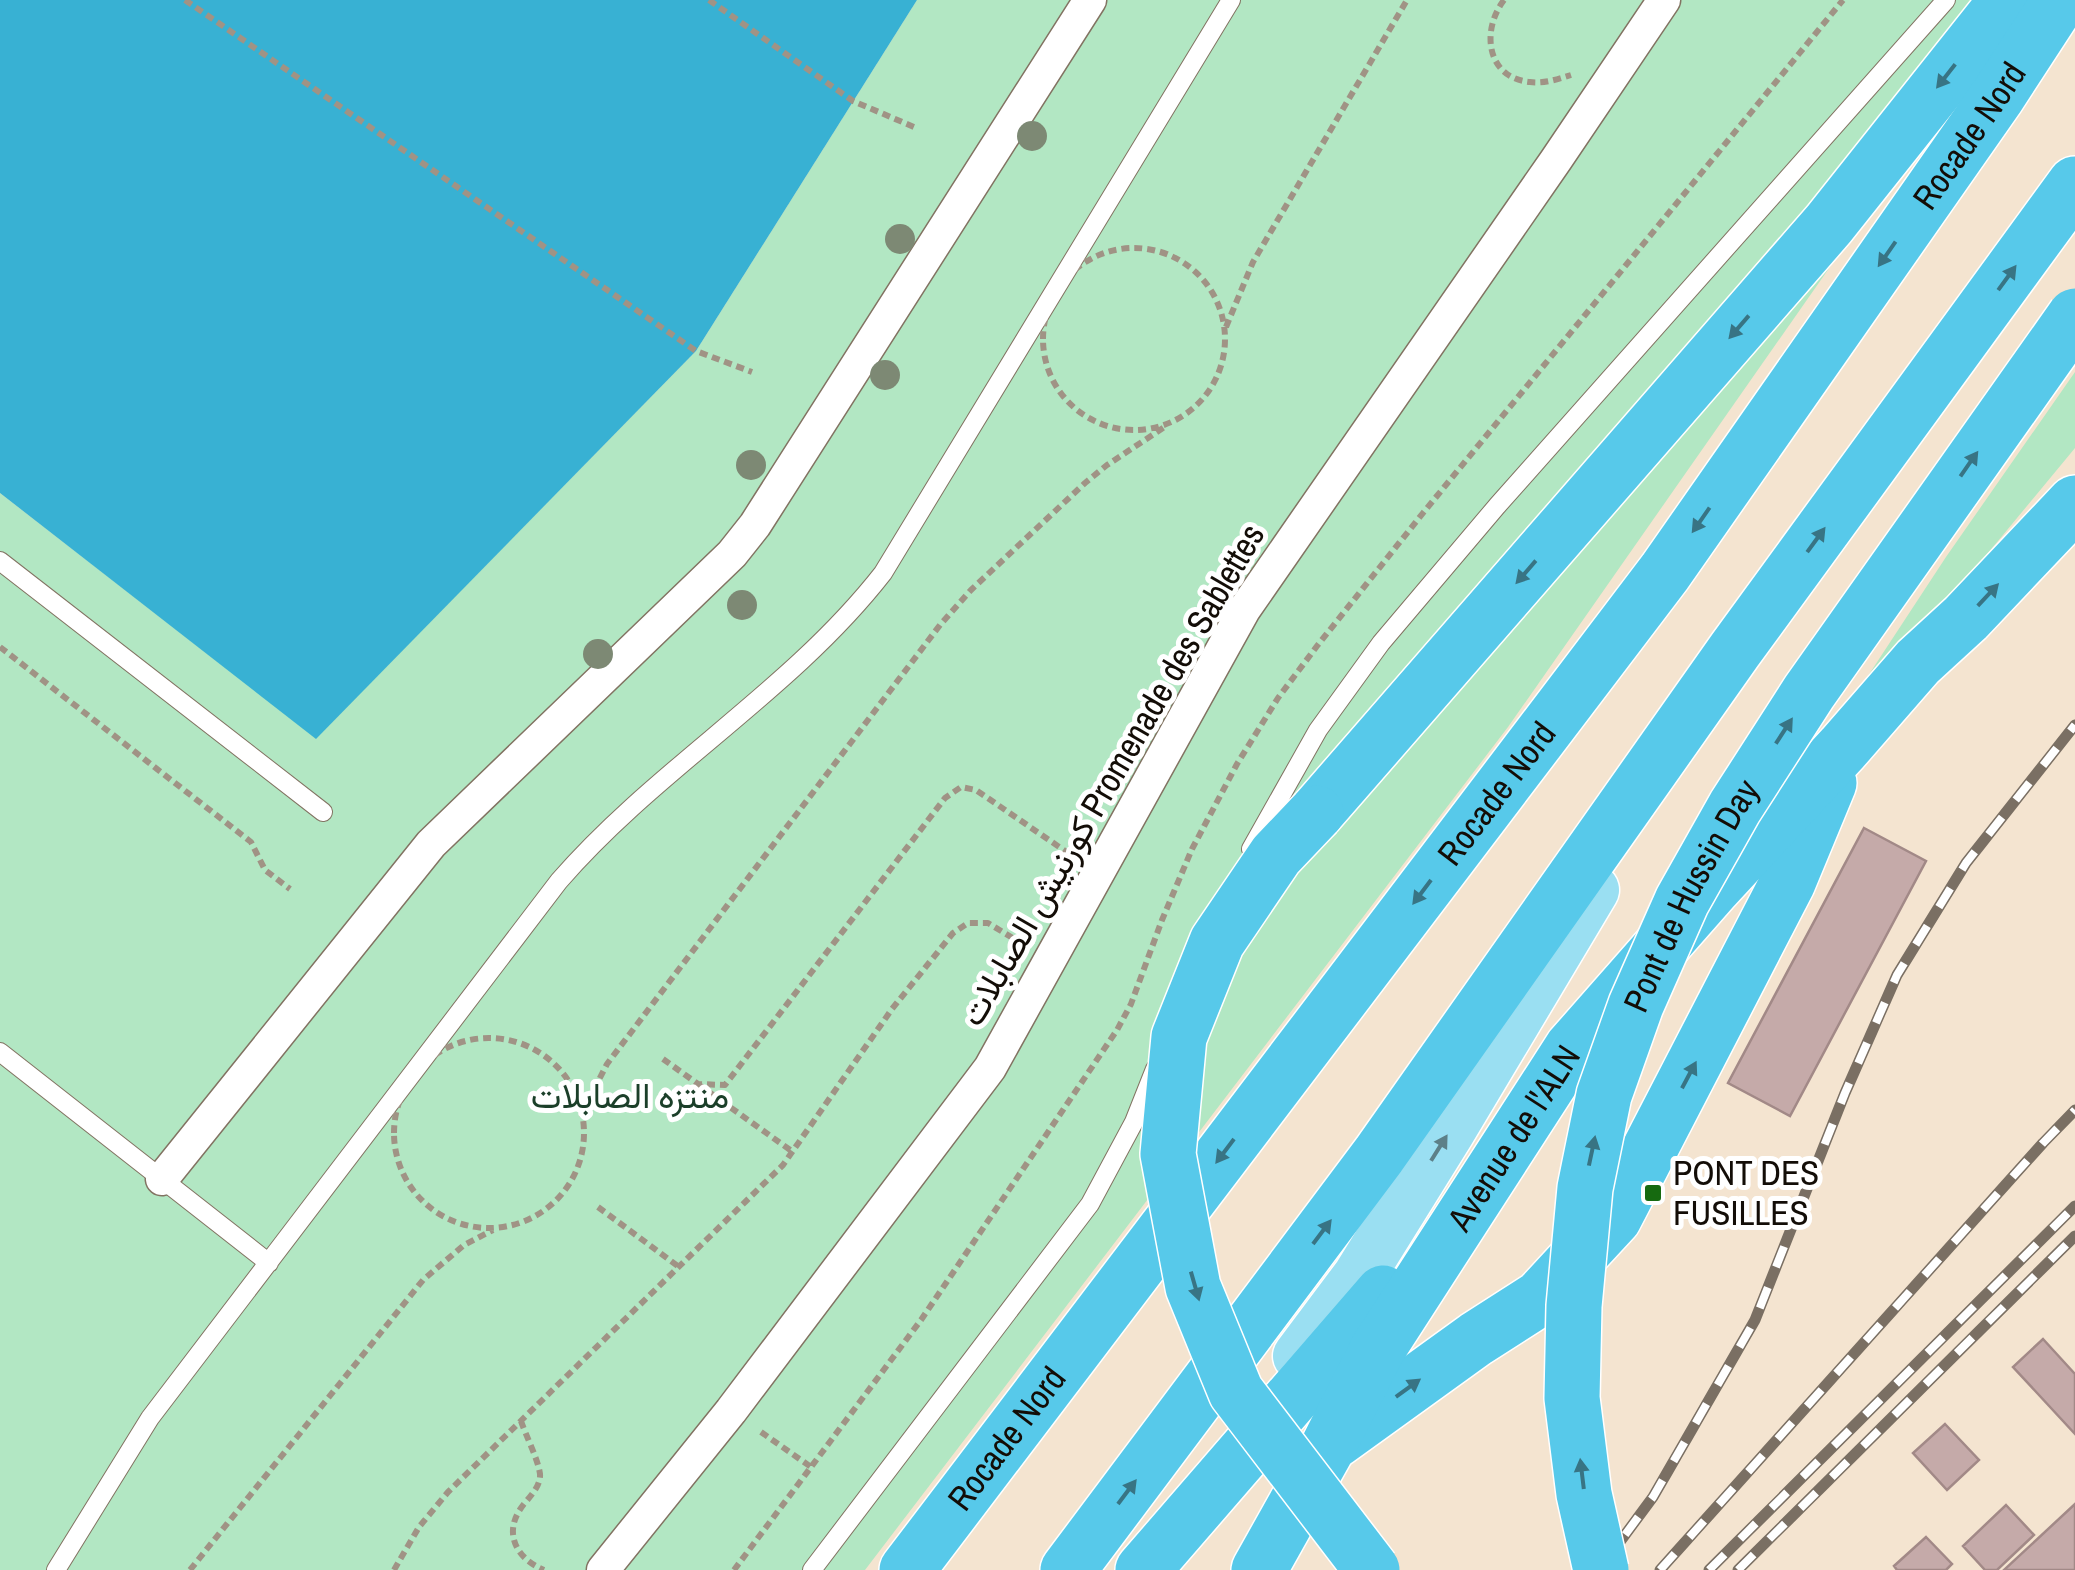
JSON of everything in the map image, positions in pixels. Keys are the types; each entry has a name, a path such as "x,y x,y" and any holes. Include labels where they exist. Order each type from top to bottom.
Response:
{"highway":[{"path":"1372,1570 1236,1392 1194,1287 1168,1154 1179,1037 1218,942 1276,855 1829,224 2007,0"},
{"name":"Rocade Nord","path":"907,1570 1665,572 2060,0"},
{"path":"1068,1570 1380,1155 1736,650 2075,184"},
{"name":"Pont de Hussin Day","path":"1601,1570 1584,1494 1572,1398 1574,1306 1585,1188 1604,1095 1636,1005 1682,901 1734,807 1821,676 2075,316"},
{"name":"Avenue de l'ALN","path":"1259,1570 1377,1350 1572,1048 1918,662 1966,618 2075,503"},
{"path":"1329,1445 1540,1298 1614,1218 1788,882 1843,748"},
{"path":"1141,1570 1440,1227 1572,1048"}],"main road":[{"path":"1141,1570 1359,1276 1736,650"}],"street":[{"path":"162,1179 431,844 744,540 1090,0"},
{"name":"كورنيش الصابلات Promenade des Sablettes","path":"603,1570 731,1411 990,1068 1244,610 1664,0"}],"lane":[{"path":"56,1570 150,1418 560,881 592,844 805,657 854,610 883,573 1232,0"},
{"path":"1241,868 1311,741 1381,643 1497,506 1946,0"},
{"path":"0,561 323,812"},
{"path":"812,1570 1090,1204 1134,1122 1190,972 1224,900"},
{"path":"0,1052 269,1263"}],"path":[{"path":"186,0 696,350 752,372"},
{"path":"709,0 854,101 914,127"},
{"path":"1225,329 1253,262 1407,0"},
{"path":"1504,0 1492,24 1489,42 1500,68 1513,78 1543,82 1624,58"},
{"path":"582,1113 608,1064 940,625 971,590 1085,483 1191,411 1211,389 1224,360 1225,329 1216,298 1198,273 1172,256 1142,248 1110,251 1084,263 1058,286 1042,338 1047,368 1060,394 1080,414 1107,427 1136,431 1166,426"},
{"path":"0,647 251,842 265,870 290,889"},
{"path":"698,1084 725,1085 946,798 961,787 976,790 1098,874"},
{"path":"394,1570 419,1527 448,1492 783,1165 892,1010 953,932 968,923 988,923 1050,960"},
{"path":"474,1038 498,1038 522,1043 544,1054 562,1070 575,1090 582,1113 585,1136 572,1182 539,1216 518,1225 471,1228 448,1220 427,1207 399,1167 394,1120 400,1096 412,1075 453,1044 474,1038"},
{"path":"663,1060 793,1152"},
{"path":"598,1207 679,1267"},
{"path":"190,1570 423,1280 464,1245 494,1229"},
{"path":"731,1411 811,1467"},
{"path":"521,1422 541,1476 513,1524 512,1540 532,1566 544,1570"}],"green space":[{"name":"منتزه الصابلات","path":"917,0 1994,0 1860,224 1508,727 865,1570 0,1570 0,493 316,738 696,351"},
{"path":"2075,372 2075,448 1818,752 1946,557"}],"water":[{"path":"0,0 917,0 696,351 316,739 0,493"}],"building":[{"path":"1864,828 1926,861 1790,1116 1728,1083"},
{"path":"2043,1339 2075,1374 2075,1434 2013,1367"},
{"path":"1945,1424 1979,1460 1947,1490 1913,1453"},
{"path":"2075,1504 2075,1570 2004,1570"},
{"path":"2006,1505 2034,1535 1997,1570 1985,1570 1963,1546"},
{"path":"1926,1537 1952,1564 1946,1570 1897,1570 1894,1566"}],"railway":[{"path":"1599,1570 1653,1497 1755,1320 1845,1093 1897,975 1966,863 2075,725"},
{"path":"1660,1570 2075,1110"},
{"path":"1709,1570 2075,1206"},
{"path":"1738,1570 2075,1236"}],"place":[{"name":"PONT DES FUSILLES","path":"1653,1193"}]}
